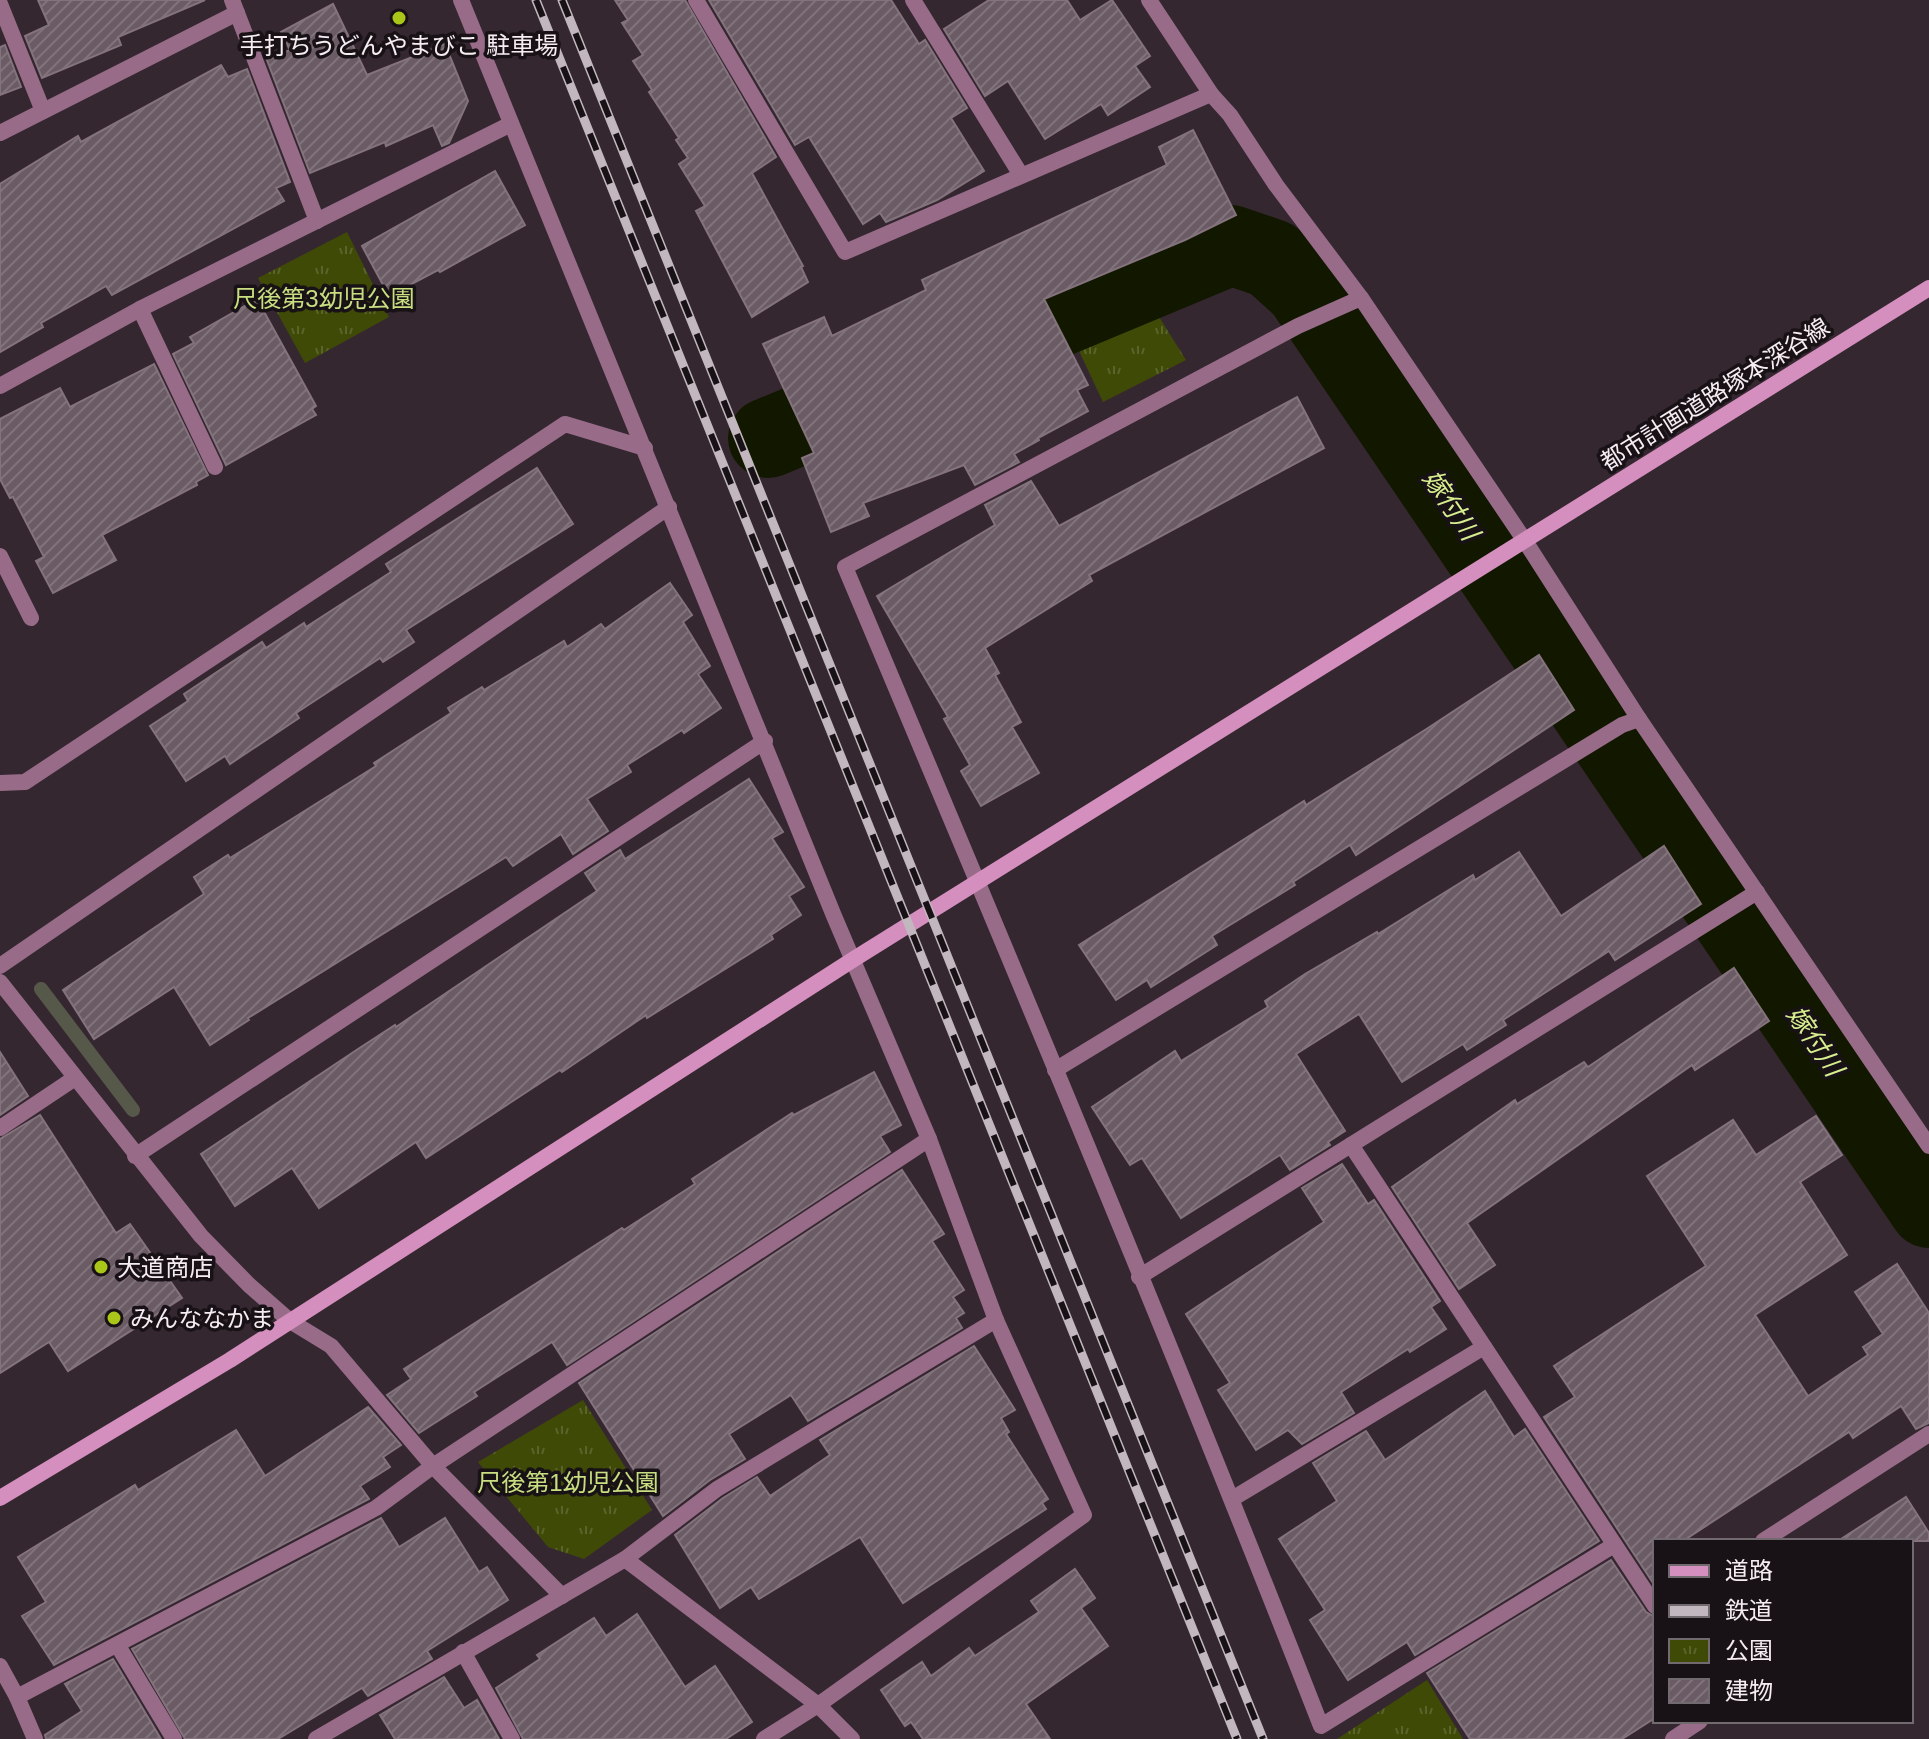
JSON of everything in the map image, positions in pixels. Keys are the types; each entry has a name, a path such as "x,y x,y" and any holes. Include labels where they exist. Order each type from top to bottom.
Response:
{"street":[{"path":"461,0 929,1139 996,1320 1084,1515 818,1705 764,1739"},
{"path":"696,0 845,252 1211,94"},
{"path":"913,0 1021,175"},
{"path":"1149,0 1211,94 1230,115 1276,185 1361,298 1525,541 1639,719 1929,1146"},
{"path":"0,4 43,111"},
{"path":"0,133 234,6 317,221"},
{"path":"0,386 140,309 511,124"},
{"name":"都市計画道路塚本深谷線","path":"0,1498 290,1321 854,959 1929,288"},
{"path":"1361,298 1298,326 845,567 979,881 1232,1499 1321,1726 1614,1545"},
{"path":"140,309 215,467"},
{"path":"0,783 25,782 565,424 645,448"},
{"path":"0,966 669,507"},
{"path":"0,556 31,618"},
{"path":"1055,1070 1622,725 1639,719"},
{"path":"135,1156 765,741"},
{"path":"1139,1277 1757,892"},
{"path":"0,982 201,1236 290,1321 331,1346 433,1466 562,1596"},
{"path":"0,1128 75,1078"},
{"path":"17,1697 376,1508 433,1466 929,1139"},
{"path":"1351,1145 1653,1603"},
{"path":"316,1739 625,1559 717,1489 996,1320"},
{"path":"1232,1499 1484,1347"},
{"path":"1766,1539 1929,1434"},
{"path":"625,1559 818,1705 852,1739"},
{"path":"118,1646 174,1739"},
{"path":"463,1652 512,1739"},
{"path":"0,1666 35,1739"},
{"path":"1673,1739 1697,1723"}],"green space":[{"name":"尺後第3幼児公園","path":"347,232 389,317 305,363 258,278"},
{"path":"1149,301 1186,360 1103,402 1072,336"},
{"name":"尺後第1幼児公園","path":"583,1400 652,1510 584,1559 548,1547 478,1462"},
{"path":"1427,1680 1463,1739 1337,1739"}],"building":[{"path":"38,0 205,0 118,37 121,45 42,78 25,36 49,25"},
{"path":"615,0 685,0 776,157 752,173 803,266 808,282 752,317 696,211 705,206 679,164 688,158 633,61 643,55 622,23 628,20"},
{"path":"709,0 891,0 919,44 925,40 967,108 951,118 984,171 937,200 886,222 880,213 863,224 809,137 795,145"},
{"path":"989,0 1067,0 1080,20 1112,0 1150,56 1135,66 1150,87 1108,115 1101,104 1045,139 1008,81 985,96 944,29"},
{"path":"333,4 367,75 445,44 468,101 449,143 442,146 433,125 386,146 385,142 310,173 267,60 290,50 281,32"},
{"path":"5,45 21,87 0,95 0,47"},
{"path":"221,65 228,77 247,69 290,182 276,188 284,201 112,295 106,286 41,323 43,327 0,352 0,184 78,136 81,142"},
{"path":"1193,130 1236,215 1185,240 1044,299 1088,385 1077,390 1088,411 1014,454 1019,462 975,485 964,465 863,503 869,516 831,532 802,458 814,453 763,344 824,317 832,336 926,290 922,280 1167,165 1159,147"},
{"path":"495,171 525,225 389,296 362,246"},
{"path":"257,299 316,406 312,409 316,415 226,465 173,354 194,343 190,337"},
{"path":"154,364 208,475 196,482 197,485 102,535 116,560 53,593 36,561 44,557 13,497 10,498 0,479 0,419 60,388 70,407"},
{"path":"1297,397 1324,448 1089,575 1092,581 985,648 999,673 995,675 1021,722 1012,727 1039,773 981,806 961,771 970,765 944,719 948,717 877,596 995,525 985,505 1031,481 1059,526"},
{"path":"537,468 573,524 406,630 414,642 383,662 380,658 296,713 299,718 230,764 225,756 186,781 150,726 188,701 184,694 262,642 266,648 304,623 306,627 391,572 386,564"},
{"path":"670,583 692,615 683,622 710,666 698,674 721,708 627,765 631,772 587,799 608,831 573,854 561,834 513,866 506,857 248,1018 210,1045 174,987 94,1039 63,990 204,894 194,877 228,855 230,858 376,766 374,763 451,713 448,708 482,687 484,690 564,641 567,647 601,624 605,629"},
{"path":"1539,655 1574,710 1356,855 1350,845 1293,882 1295,885 1212,936 1217,945 1151,987 1147,980 1116,1000 1079,945 1304,801 1306,805"},
{"path":"749,779 783,832 772,838 804,887 789,896 801,915 771,935 773,939 647,1018 646,1015 426,1158 416,1142 319,1208 292,1168 235,1206 201,1154 597,891 585,873 620,850 625,859"},
{"path":"1664,846 1701,904 1615,960 1609,951 1503,1020 1506,1025 1467,1050 1463,1044 1402,1082 1359,1014 1296,1054 1345,1131 1328,1142 1330,1145 1290,1170 1280,1155 1181,1218 1142,1158 1130,1165 1092,1107 1175,1051 1181,1061 1268,1007 1265,1001 1305,974 1378,934 1473,875 1475,880 1519,852 1561,916"},
{"path":"1734,968 1769,1021 1695,1070 1692,1065 1467,1223 1495,1265 1459,1289 1392,1187 1515,1100 1517,1104 1584,1062 1588,1067"},
{"path":"0,1052 28,1096 0,1115"},
{"path":"874,1072 901,1125 880,1136 890,1152 567,1365 552,1342 474,1392 477,1396 419,1433 387,1395 411,1379 404,1369 695,1184 692,1179 792,1113 794,1115"},
{"path":"40,1115 116,1233 130,1224 182,1298 68,1371 49,1342 0,1373 0,1139"},
{"path":"1816,1116 1842,1155 1800,1182 1847,1255 1755,1315 1808,1396 1868,1355 1863,1347 1883,1334 1855,1292 1897,1264 1929,1313 1929,1423 1916,1429 1901,1406 1853,1438 1849,1432 1686,1539 1653,1539 1653,1583 1544,1417 1575,1397 1554,1366 1706,1266 1647,1176 1733,1120 1756,1155"},
{"path":"1342,1164 1368,1204 1374,1200 1440,1301 1431,1307 1446,1329 1410,1352 1408,1349 1341,1392 1354,1413 1302,1444 1288,1430 1256,1450 1218,1390 1230,1383 1186,1314 1324,1222 1302,1188"},
{"path":"902,1170 944,1234 932,1241 964,1290 953,1297 964,1313 956,1318 962,1328 808,1421 791,1395 729,1434 745,1459 710,1480 663,1516 579,1383"},
{"path":"974,1346 1015,1410 1001,1418 1009,1432 1006,1434 1048,1499 1042,1503 1046,1509 903,1603 860,1537 759,1599 751,1587 720,1608 675,1535 723,1498 757,1477 770,1496 830,1455 820,1440"},
{"path":"1485,1391 1514,1437 1525,1429 1599,1541 1415,1655 1407,1642 1348,1680 1310,1620 1325,1610 1279,1539 1337,1501 1313,1463 1366,1431 1385,1460"},
{"path":"368,1407 401,1445 383,1457 390,1467 360,1486 369,1499 54,1665 22,1616 46,1602 18,1557 135,1485 138,1490 236,1430 265,1476"},
{"path":"1906,1497 1929,1533 1929,1541 1841,1539"},
{"path":"381,1518 399,1547 445,1518 479,1572 487,1567 508,1600 427,1651 432,1659 368,1696 362,1688 278,1739 185,1739 132,1649"},
{"path":"1611,1560 1646,1612 1653,1616 1653,1719 1622,1739 1470,1739 1427,1673"},
{"path":"1075,1569 1095,1598 1081,1608 1108,1646 1026,1704 1050,1739 923,1739 911,1722 905,1726 881,1690 922,1662 931,1676 969,1648 975,1656 1039,1612 1031,1601"},
{"path":"637,1614 685,1687 715,1666 752,1722 726,1739 523,1739 496,1688 540,1659 537,1655 594,1618 606,1636"},
{"path":"113,1659 161,1739 46,1739 45,1735 82,1711 65,1684"},
{"path":"444,1677 464,1708 477,1700 499,1739 395,1739 380,1715"}],"waterway":[{"name":"嫁付川","path":"768,438 1231,245 1272,259 1304,288 1929,1208"},
{"path":"41,989 133,1110"}],"railway":[{"path":"536,0 1237,1739"},
{"path":"562,0 1263,1739"}],"place":[{"name":"手打ちうどんやまびこ 駐車場","path":"399,18"},
{"name":"大道商店","path":"101,1267"},
{"name":"みんななかま","path":"114,1318"}]}
